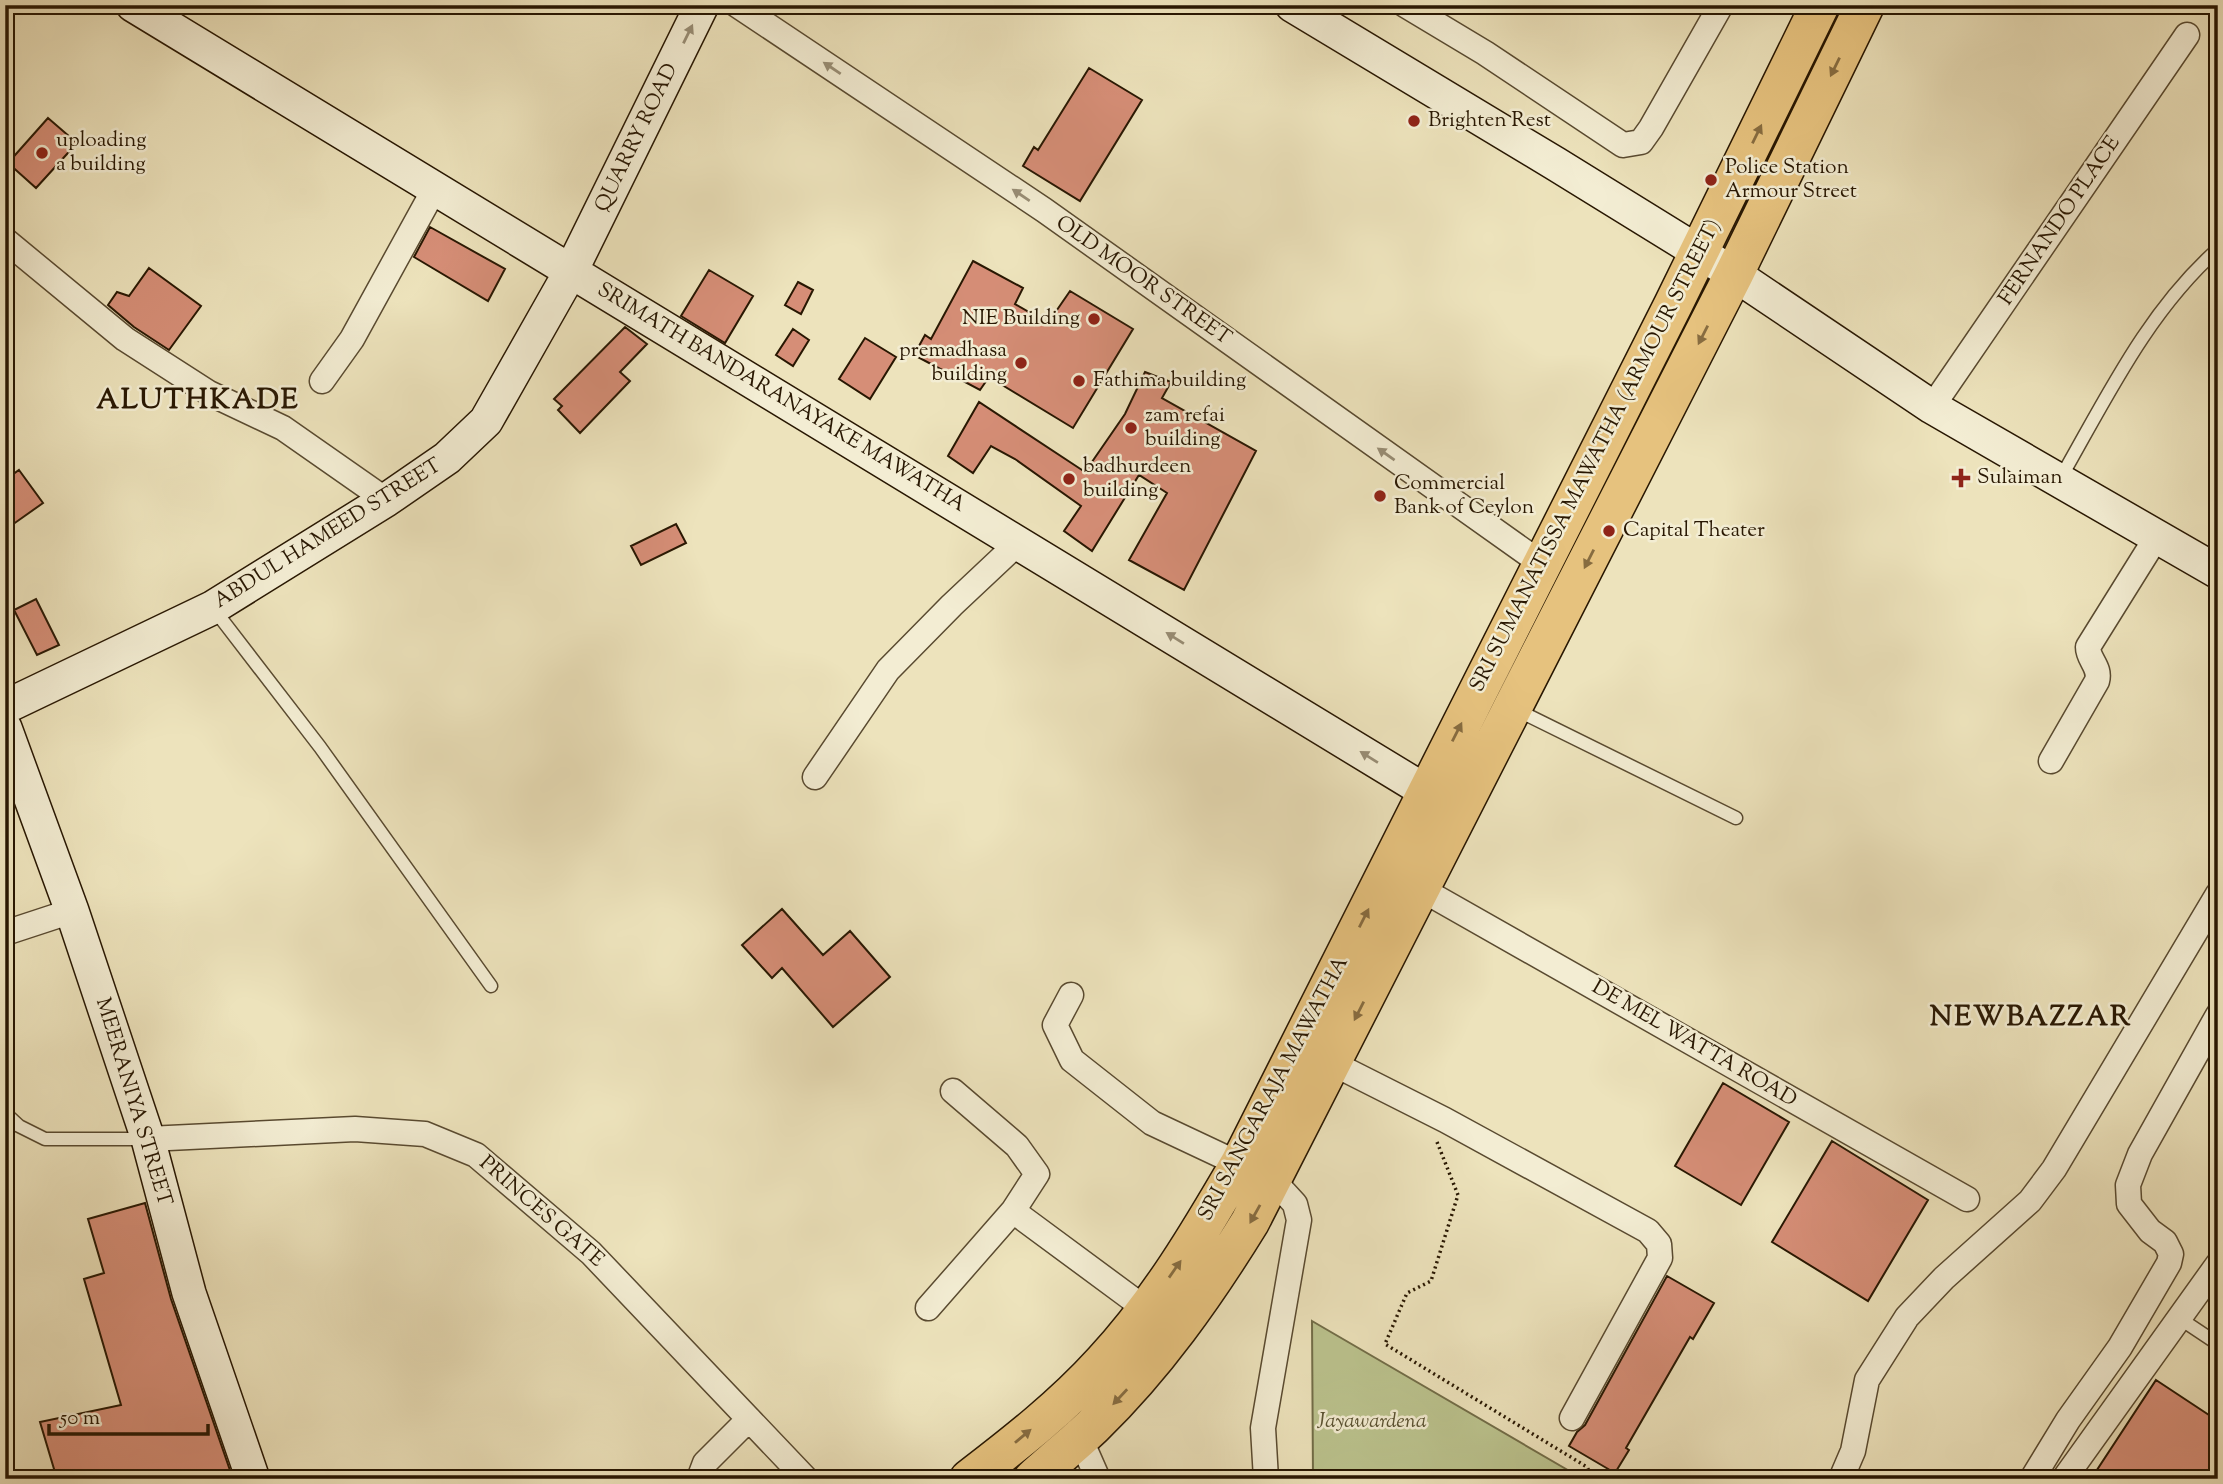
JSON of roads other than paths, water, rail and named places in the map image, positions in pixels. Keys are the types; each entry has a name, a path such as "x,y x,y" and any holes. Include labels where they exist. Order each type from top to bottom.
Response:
{"main road":[{"name":"SRI SUMANATISSA MAWATHA (ARMOUR STREET)","path":"1427,792 1699,253 1820,5"},
{"name":"SRI SANGARAJA MAWATHA","path":"969,1479 1066,1400 1105,1360 1147,1310 1183,1258 1257,1172 1332,1063 1734,274 1865,5"},
{"name":"SRI SANGARAJA MAWATHA","path":"1032,1479 1080,1438 1125,1392 1176,1332 1215,1280 1257,1172 1427,792"}],"street":[{"name":"SRIMATH BANDARANAYAKE MAWATHA","path":"133,5 1427,792"},
{"name":"QUARRY ROAD","path":"571,271 702,5"},
{"name":"OLD MOOR STREET","path":"737,5 1044,211 1542,564"},
{"path":"1292,5 1734,274 1932,407 2218,572"},
{"path":"1405,5 1485,53 1623,145 1641,142 1651,128 1721,5"},
{"name":"FERNANDO PLACE","path":"1932,407 2188,35"},
{"path":"322,382 352,338 435,188"},
{"path":"5,240 125,339 209,393 283,428 386,500"},
{"name":"ABDUL HAMEED STREET","path":"5,707 212,608 386,500 447,458 486,421 571,271"},
{"path":"2051,761 2099,675 2088,647 2156,538"},
{"path":"815,777 888,670 1019,542"},
{"name":"MEERANIYA STREET","path":"5,728 72,911 148,1139 189,1293 253,1479"},
{"name":"DE MEL WATTA ROAD","path":"1421,889 1967,1199"},
{"path":"1841,1479 1853,1451 1867,1380 1880,1358 1907,1317 1944,1278 2030,1201 2054,1168 2218,894"},
{"path":"5,933 72,911"},
{"path":"1071,995 1055,1025 1072,1060 1152,1123 1257,1172 1294,1204 1299,1220 1264,1428 1266,1479"},
{"path":"2032,1479 2068,1420 2120,1347 2169,1263 2171,1254 2165,1242 2150,1230 2129,1204 2128,1185 2140,1154 2218,1015"},
{"path":"1332,1063 1445,1119 1648,1231 1660,1244 1660,1258 1572,1418"},
{"path":"928,1308 1013,1211 1037,1174 1017,1146 953,1091"},
{"name":"PRINCES GATE","path":"148,1139 355,1129 425,1134 476,1155 591,1253 806,1479"},
{"path":"1013,1211 1147,1310"},
{"path":"2064,1479 2218,1264"},
{"path":"699,1479 705,1463 749,1419"},
{"path":"1080,1438 1098,1479"}],"lane":[{"path":"2060,480 2140,340 2168,301 2218,249"},
{"path":"212,608 320,747 491,986"},
{"path":"1513,708 1736,818"},
{"path":"5,1113 19,1126 45,1139 148,1139"},
{"path":"2179,1318 2218,1344"}],"place":[{"name":"Brighten Rest","path":"1414,121"},
{"name":"uploading a building","path":"42,153"},
{"name":"Police Station Armour Street","path":"1711,180"},
{"name":"NIE Building","path":"1094,319"},
{"name":"premadhasa building","path":"1021,363"},
{"name":"Fathima building","path":"1079,381"},
{"name":"zam refai building","path":"1131,428"},
{"name":"Sulaiman","path":"1961,478"},
{"name":"badhurdeen building","path":"1069,479"},
{"name":"Commercial Bank of Ceylon","path":"1380,496"},
{"name":"Capital Theater","path":"1609,531"}],"district":[{"name":"ALUTHKADE","path":"198,401"},
{"name":"NEWBAZZAR","path":"2031,1018"}],"park label":[{"name":"Jayawardena","path":"1372,1422"}]}
